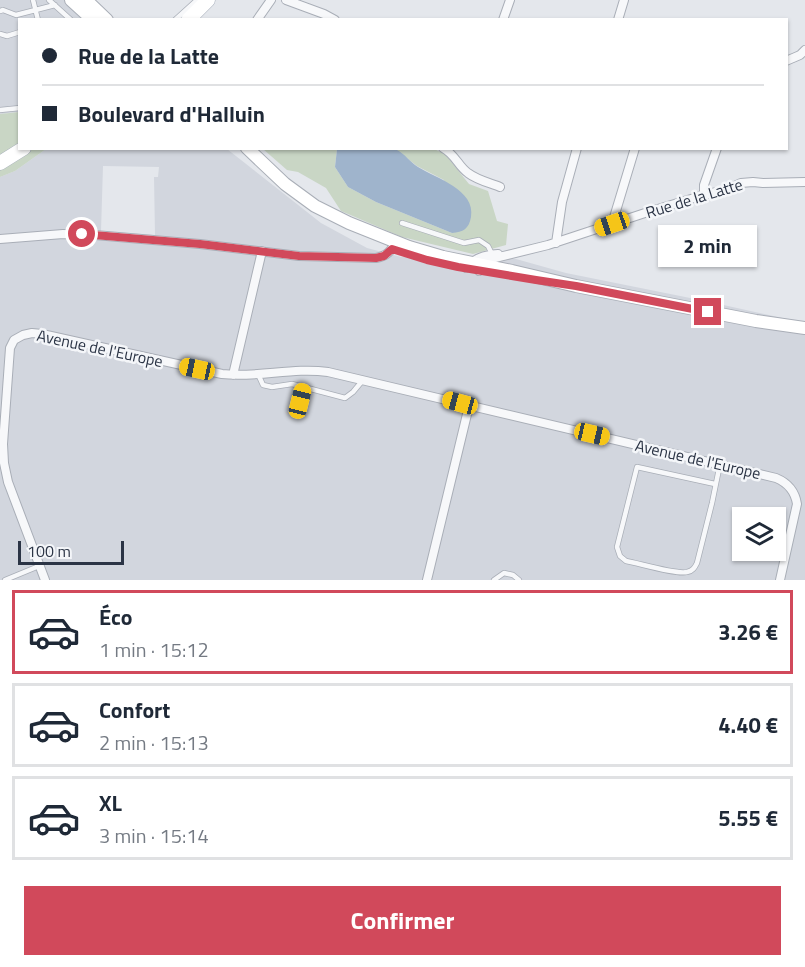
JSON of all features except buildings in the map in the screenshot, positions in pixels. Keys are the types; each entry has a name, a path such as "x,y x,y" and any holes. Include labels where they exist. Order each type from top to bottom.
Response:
{"main road":[{"path":"71,0 91,18"},
{"path":"86,0 105,18"},
{"path":"190,18 210,0"},
{"path":"196,18 210,0"},
{"path":"0,163 21,150"},
{"path":"247,150 326,216 347,228 427,260 478,264 576,286 765,323 805,328"}],"street":[{"path":"258,18 271,0"},
{"path":"286,0 331,18"},
{"path":"504,18 510,0"},
{"path":"619,18 624,0"},
{"path":"788,60 805,50"},
{"path":"450,150 469,174 500,187"},
{"path":"556,243 562,202 576,150"},
{"path":"612,224 634,150"},
{"path":"704,195 704,185 716,150"},
{"name":"Rue de la Latte","path":"478,264 556,243 749,182 805,182"},
{"path":"0,239 69,234 314,256 376,258 384,256 394,246"},
{"path":"233,375 262,251"},
{"name":"Rue de la Latte","path":"478,264 516,253"},
{"name":"Avenue de l'Europe","path":"45,580 8,482 1,441 10,348 18,337 27,333 42,334 217,373 233,375 316,370 776,478 790,488 801,510 780,580"},
{"path":"427,580 469,406"}],"lane":[{"path":"33,0 38,18"},
{"path":"49,0 68,18"},
{"path":"66,0 84,18"},
{"path":"92,0 112,18"},
{"path":"177,18 197,0"},
{"path":"0,11 16,15 55,5"},
{"path":"0,34 7,36 18,33"},
{"path":"0,110 18,108"},
{"path":"402,223 464,243 479,240 488,246 478,264"},
{"path":"258,374 263,385 272,387 292,384 345,398 363,380"},
{"path":"296,414 303,387"},
{"path":"716,484 637,467 617,547 620,556 626,561 678,572 693,569 697,563 712,503 716,484 720,464"},
{"path":"4,580 39,566"},
{"path":"494,580 504,573 513,575 519,580"}],"shaded area":[{"path":"0,0 64,0 84,18 18,18 18,112 0,114"},
{"path":"45,150 228,150 321,223 367,248 401,257 516,259 566,273 805,323 805,580 0,580 0,177 15,171","holes":["103,166 159,167 158,177 154,177 155,235 101,231"]}],"green space":[{"path":"18,112 18,150 45,150 15,171 0,177 0,114"},
{"path":"264,150 337,150 335,167 348,187 376,202 452,233 444,180 417,166 396,150 436,150 445,154 469,184 488,191 497,221 508,224 506,245 473,254 402,237 341,211 326,188 298,172 287,170"}],"water":[{"path":"337,150 397,150 418,167 461,192 471,208 469,224 462,231 452,233 376,202 348,187 335,167"}],"route":[{"path":"82,234 200,244 299,256 376,258 384,256 392,249 458,267 576,286 708,312"}]}
